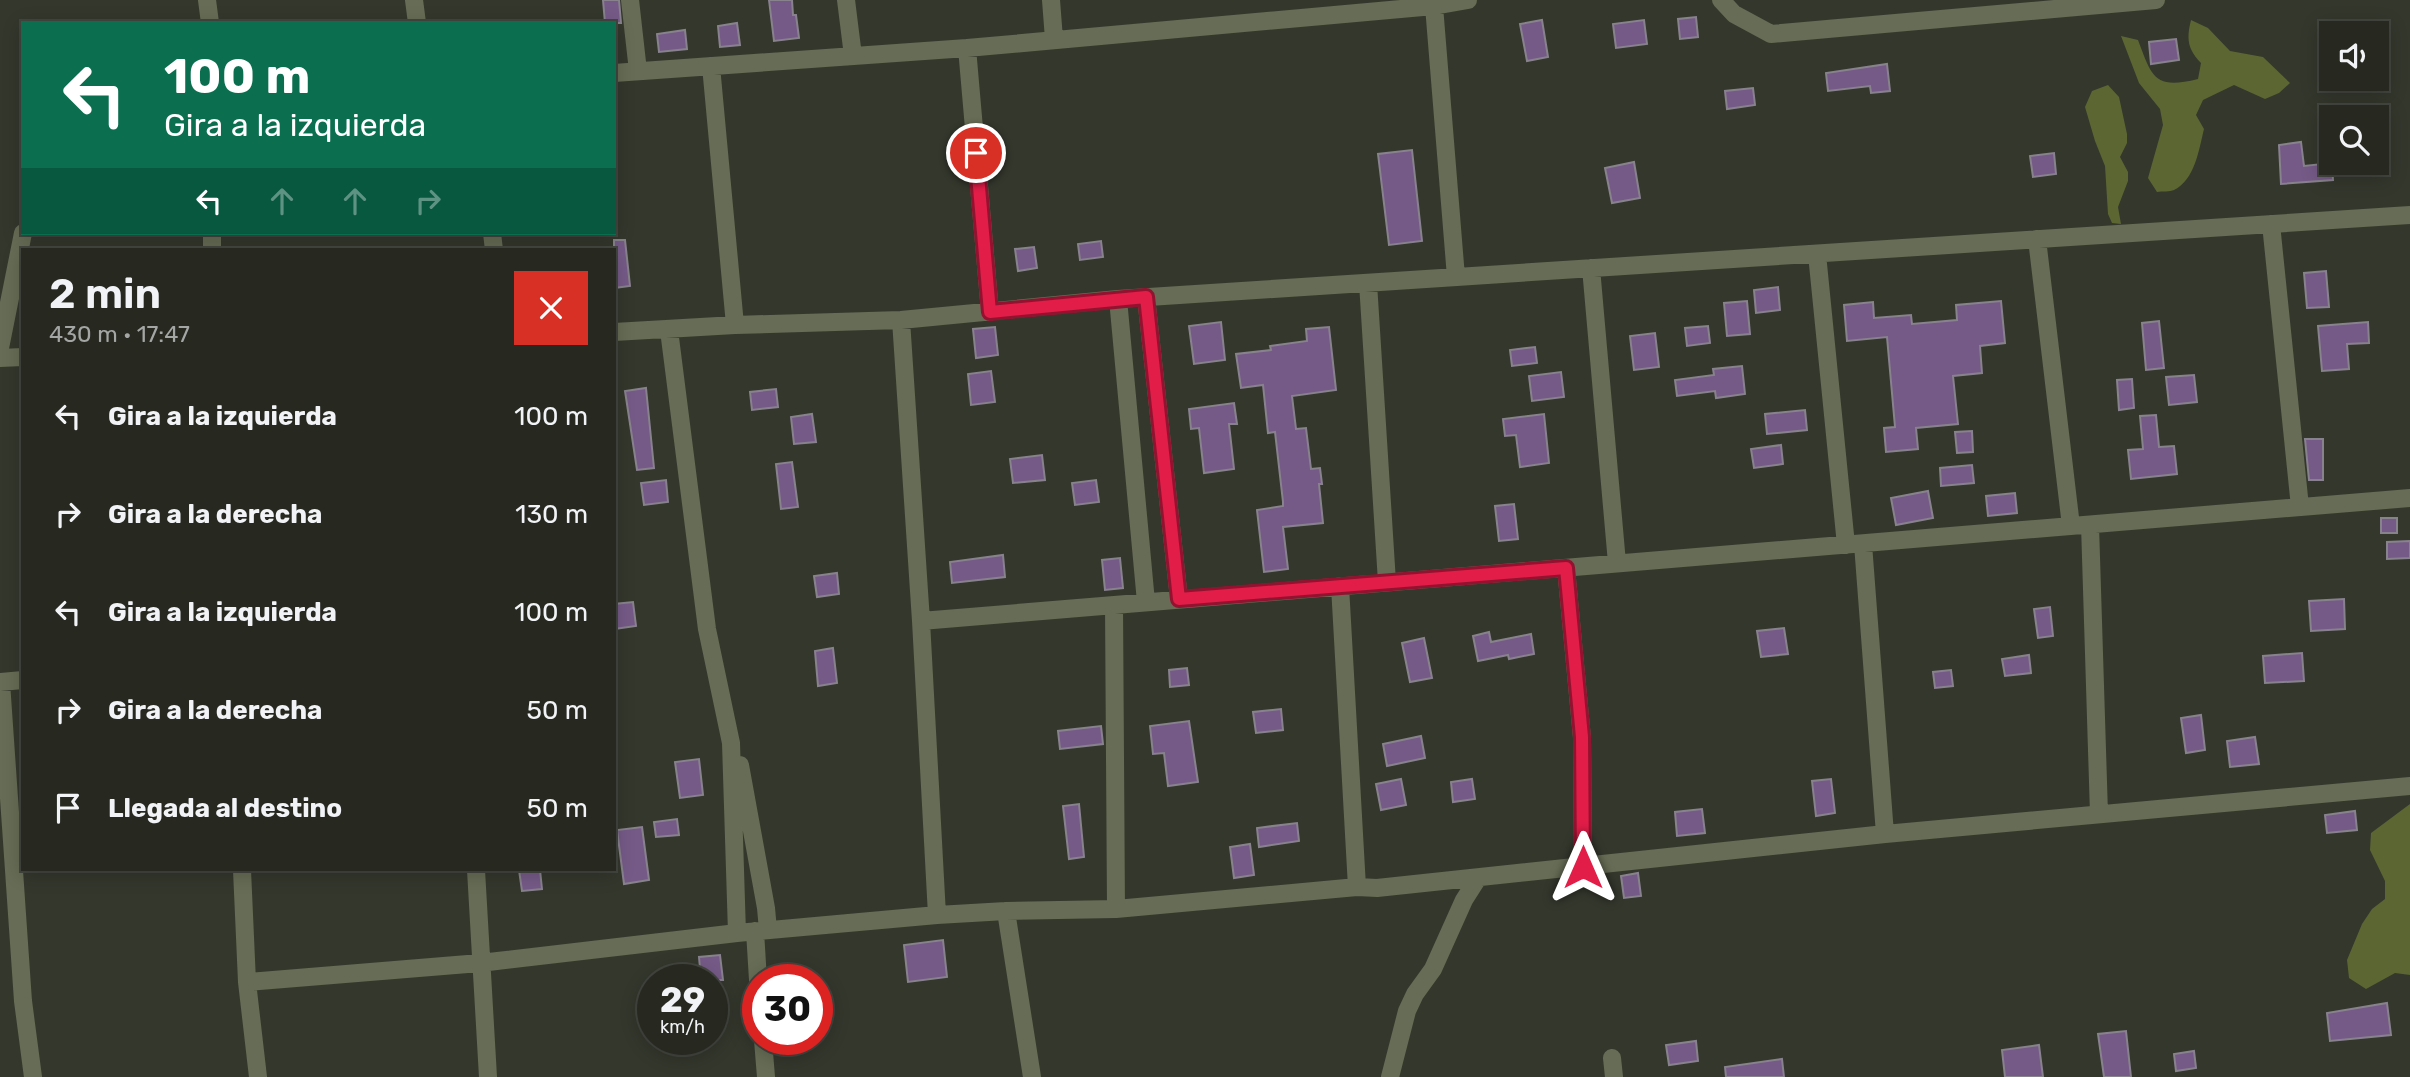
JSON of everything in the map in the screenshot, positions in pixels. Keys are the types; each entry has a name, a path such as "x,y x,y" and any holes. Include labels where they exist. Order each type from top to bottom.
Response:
{"street":[{"path":"207,0 210,21"},
{"path":"414,0 417,21"},
{"path":"630,0 638,71"},
{"path":"846,0 853,56"},
{"path":"1051,0 1054,40"},
{"path":"616,73 1054,40 1285,9 1434,6 1468,0"},
{"path":"1721,0 1734,14 1771,34 2156,0"},
{"path":"1434,6 1456,277"},
{"path":"967,48 990,312"},
{"path":"712,66 735,325"},
{"path":"616,332 901,320 1146,297 2410,215"},
{"path":"2272,224 2300,507"},
{"path":"0,348 23,235"},
{"path":"2036,239 2071,526"},
{"path":"1816,254 1855,544 1885,834"},
{"path":"1591,268 1617,563"},
{"path":"1368,283 1387,582"},
{"path":"1146,297 1179,599"},
{"path":"1118,299 1146,602"},
{"path":"901,320 937,915"},
{"path":"669,330 706,629 731,743 756,964"},
{"path":"0,358 21,357"},
{"path":"921,621 2410,498"},
{"path":"2090,525 2099,814"},
{"path":"1566,568 1582,737 1583,867"},
{"path":"1340,586 1357,887"},
{"path":"1114,605 1116,909"},
{"path":"21,680 1,682 23,1001 33,1077"},
{"path":"731,743 739,758 766,908 753,931"},
{"path":"247,982 480,963 753,931 937,915 1116,909 1357,887 1377,888 1885,834 2410,786"},
{"path":"242,871 247,982 258,1077"},
{"path":"476,871 488,1077"},
{"path":"1390,1077 1407,1012 1415,994 1433,969 1464,900 1478,878"},
{"path":"1006,911 1032,1077"},
{"path":"764,1055 766,1077"},
{"path":"1612,1058 1614,1077"}],"green space":[{"path":"2191,20 2208,28 2230,51 2263,57 2290,83 2279,93 2265,99 2234,85 2203,100 2196,115 2204,129 2191,172 2174,190 2157,192 2148,178 2163,125 2160,109 2139,83 2121,36 2138,40 2147,63 2157,78 2172,83 2198,79 2201,63 2189,44"},
{"path":"2108,85 2119,97 2127,134 2127,143 2120,157 2128,172 2128,181 2118,207 2121,224 2112,223 2108,214 2105,166 2085,107 2092,91"},
{"path":"2410,804 2410,975 2395,973 2366,989 2349,978 2347,960 2362,924 2372,909 2385,899 2385,881 2370,850 2371,833"}],"building":[{"path":"603,0 619,0 621,23 605,21"},
{"path":"769,0 792,0 799,38 774,41"},
{"path":"1696,17 1698,37 1680,39 1678,19"},
{"path":"1542,20 1548,57 1527,61 1520,24"},
{"path":"1644,20 1647,44 1616,48 1613,24"},
{"path":"737,23 740,45 720,47 718,26"},
{"path":"685,30 687,49 659,52 657,34"},
{"path":"2176,39 2179,60 2151,64 2149,42"},
{"path":"1887,64 1890,91 1871,93 1870,86 1828,91 1826,73"},
{"path":"1753,88 1755,105 1727,109 1725,91"},
{"path":"2301,142 2304,166 2319,164 2319,175 2333,175 2333,180 2281,184 2279,145"},
{"path":"1412,150 1422,241 1389,245 1378,154"},
{"path":"2054,153 2056,174 2033,177 2030,156"},
{"path":"1634,162 1640,198 1612,203 1605,168"},
{"path":"614,240 625,240 630,286 616,288"},
{"path":"1101,241 1103,257 1080,260 1078,244"},
{"path":"1034,247 1037,268 1018,271 1015,249"},
{"path":"2326,271 2329,307 2307,308 2304,273"},
{"path":"1778,287 1780,310 1756,313 1754,290"},
{"path":"1747,301 1750,334 1727,336 1724,303"},
{"path":"2001,301 2005,343 1980,346 1982,373 1953,376 1958,424 1916,428 1918,449 1886,452 1884,428 1895,427 1887,337 1847,341 1844,305 1873,302 1874,318 1911,315 1912,324 1957,320 1956,305"},
{"path":"2159,321 2164,368 2146,370 2142,323"},
{"path":"1221,322 1225,360 1194,364 1189,326"},
{"path":"2368,322 2369,343 2347,344 2349,369 2322,371 2318,326"},
{"path":"1708,326 1710,343 1687,346 1685,328"},
{"path":"995,327 998,355 976,358 973,329"},
{"path":"1329,327 1336,390 1292,396 1296,429 1306,428 1311,469 1320,468 1323,523 1283,527 1288,569 1264,572 1257,510 1283,506 1275,432 1268,433 1263,385 1241,388 1236,354 1271,350 1270,346 1307,341 1306,329"},
{"path":"1655,333 1659,367 1634,370 1630,336"},
{"path":"1535,347 1537,363 1512,366 1510,350"},
{"path":"1742,366 1745,394 1716,398 1715,391 1677,396 1675,380 1714,375 1713,369"},
{"path":"991,371 995,402 971,405 968,374"},
{"path":"1561,372 1564,397 1532,401 1529,376"},
{"path":"2194,375 2197,402 2169,405 2166,377"},
{"path":"2132,379 2134,408 2119,410 2117,380"},
{"path":"646,388 654,468 637,470 625,391"},
{"path":"776,389 778,407 752,410 750,392"},
{"path":"1234,403 1237,424 1229,424 1234,469 1204,473 1199,428 1191,429 1189,409"},
{"path":"1805,410 1807,430 1767,434 1765,414"},
{"path":"812,414 816,442 794,444 791,417"},
{"path":"1544,414 1549,463 1520,467 1516,435 1505,436 1503,419"},
{"path":"2156,415 2159,447 2174,446 2177,474 2131,479 2128,450 2143,449 2140,416"},
{"path":"1972,431 1973,452 1957,453 1955,432"},
{"path":"2305,439 2323,439 2323,480 2309,480"},
{"path":"1781,445 1783,464 1754,468 1751,449"},
{"path":"1042,455 1045,480 1013,483 1010,459"},
{"path":"792,462 798,507 781,509 776,464"},
{"path":"1972,465 1974,483 1941,486 1940,468"},
{"path":"666,480 668,502 644,505 641,483"},
{"path":"1096,480 1099,502 1075,505 1072,483"},
{"path":"1928,491 1933,518 1896,525 1891,498"},
{"path":"2015,493 2017,513 1988,516 1986,496"},
{"path":"1514,504 1518,539 1499,541 1495,506"},
{"path":"2381,518 2397,518 2397,533 2381,533"},
{"path":"2410,541 2410,558 2387,559 2387,542"},
{"path":"1003,555 1005,577 952,583 950,562"},
{"path":"1120,558 1123,588 1105,590 1102,560"},
{"path":"837,573 839,594 817,597 814,576"},
{"path":"2344,599 2345,629 2311,631 2309,601"},
{"path":"633,602 636,626 616,629 616,604"},
{"path":"2050,607 2053,636 2038,638 2034,609"},
{"path":"1784,628 1788,654 1761,657 1757,631"},
{"path":"1489,632 1491,642 1531,634 1534,654 1509,659 1508,655 1478,661 1473,636"},
{"path":"1424,638 1432,678 1410,682 1402,643"},
{"path":"833,648 837,683 818,686 815,651"},
{"path":"2302,653 2304,681 2265,683 2263,656"},
{"path":"2029,655 2031,673 2005,676 2002,659"},
{"path":"1187,668 1189,685 1170,687 1169,670"},
{"path":"1951,670 1953,686 1935,688 1933,672"},
{"path":"1281,709 1283,730 1256,733 1253,712"},
{"path":"2201,715 2205,750 2186,753 2181,718"},
{"path":"1189,721 1198,782 1168,786 1164,753 1153,754 1150,726"},
{"path":"1101,726 1103,744 1060,749 1058,731"},
{"path":"1421,736 1425,758 1387,766 1383,744"},
{"path":"2255,737 2259,764 2230,767 2227,741"},
{"path":"699,759 703,795 680,798 675,762"},
{"path":"1401,779 1406,805 1381,810 1376,784"},
{"path":"1472,779 1475,799 1453,802 1451,782"},
{"path":"1831,779 1835,813 1816,816 1812,781"},
{"path":"1079,804 1084,857 1069,859 1063,806"},
{"path":"1702,809 1705,833 1677,836 1675,812"},
{"path":"2355,811 2357,830 2327,833 2325,815"},
{"path":"677,819 679,835 656,837 654,822"},
{"path":"1297,823 1299,841 1259,847 1257,828"},
{"path":"642,827 649,880 624,884 617,830"},
{"path":"1250,844 1254,875 1234,878 1230,847"},
{"path":"519,871 540,871 542,889 522,891"},
{"path":"1638,873 1641,896 1624,898 1621,876"},
{"path":"943,940 947,977 908,982 904,945"},
{"path":"720,955 721,964 700,964 699,957"},
{"path":"2387,1003 2391,1035 2330,1041 2327,1013"},
{"path":"2126,1031 2131,1077 2104,1077 2098,1034"},
{"path":"1696,1041 1698,1061 1669,1065 1666,1045"},
{"path":"2039,1045 2043,1077 2005,1077 2002,1050"},
{"path":"2194,1051 2196,1068 2176,1071 2174,1054"},
{"path":"1782,1059 1784,1077 1726,1077 1725,1067"}],"route":[{"path":"976,153 990,312 1146,297 1179,599 1566,568 1582,737 1583,867"}]}
